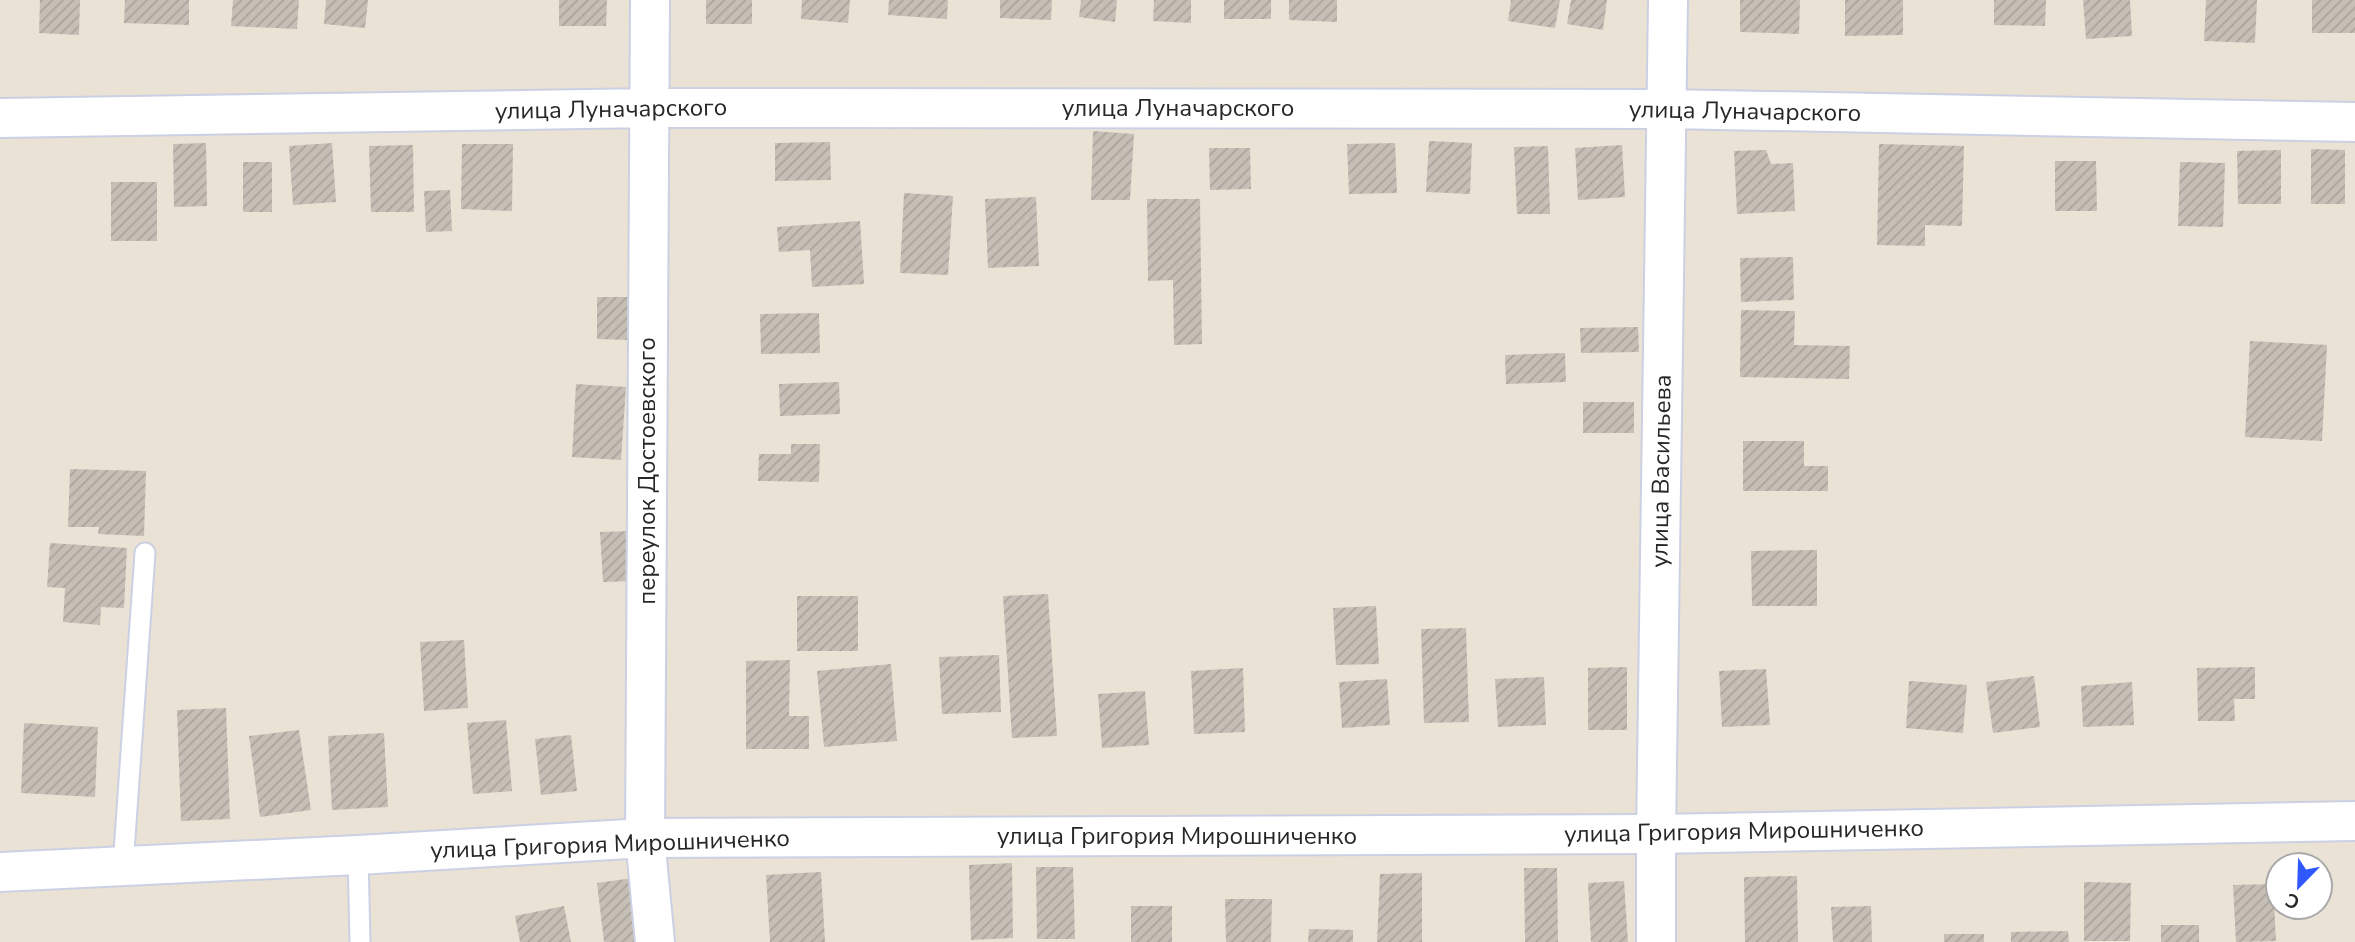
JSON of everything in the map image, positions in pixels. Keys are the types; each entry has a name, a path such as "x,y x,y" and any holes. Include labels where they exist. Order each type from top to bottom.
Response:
{"street":[{"name":"переулок Достоевского","path":"650,0 645,838 656,942"},
{"name":"улица Васильева","path":"1656,942 1668,0"},
{"name":"улица Луначарского","path":"0,118 649,108 1666,109 2355,122"},
{"name":"улица Григория Мирошниченко","path":"0,872 645,838 1656,834 2355,821"}],"lane":[{"path":"123,866 145,553"},
{"path":"358,855 360,942"}],"building":[{"path":"40,0 80,0 79,35 39,33"},
{"path":"125,0 189,0 189,25 124,23"},
{"path":"233,0 299,0 297,29 231,26"},
{"path":"326,0 368,0 365,28 324,24"},
{"path":"559,0 607,0 606,26 559,26"},
{"path":"706,0 752,0 752,24 706,24"},
{"path":"802,0 850,0 848,23 801,19"},
{"path":"889,0 948,0 947,19 888,15"},
{"path":"1000,0 1052,0 1051,20 1000,18"},
{"path":"1081,0 1117,0 1115,22 1079,17"},
{"path":"1154,0 1191,0 1191,23 1153,21"},
{"path":"1224,0 1271,0 1271,19 1224,19"},
{"path":"1289,0 1337,0 1337,22 1289,20"},
{"path":"1511,0 1560,0 1555,28 1508,21"},
{"path":"1571,0 1607,0 1603,30 1567,24"},
{"path":"1740,0 1800,0 1799,34 1740,32"},
{"path":"1845,0 1903,0 1903,35 1845,36"},
{"path":"1994,0 2046,0 2045,26 1994,25"},
{"path":"2083,0 2130,0 2132,36 2086,39"},
{"path":"2206,0 2257,0 2255,43 2204,41"},
{"path":"2312,0 2355,0 2355,33 2312,33"},
{"path":"1093,131 1134,134 1130,200 1091,200"},
{"path":"1429,141 1472,143 1470,194 1426,192"},
{"path":"830,142 831,180 775,181 775,143"},
{"path":"206,143 207,206 174,207 173,144"},
{"path":"332,143 336,202 293,205 289,146"},
{"path":"1395,143 1397,193 1349,194 1347,144"},
{"path":"462,144 513,144 512,211 461,209"},
{"path":"1879,144 1964,146 1962,226 1925,225 1925,246 1877,245"},
{"path":"413,145 414,212 371,212 369,146"},
{"path":"1622,145 1625,197 1578,200 1575,148"},
{"path":"1548,146 1550,214 1517,214 1514,147"},
{"path":"1209,148 1250,148 1251,189 1210,190"},
{"path":"2311,149 2345,150 2345,204 2311,204"},
{"path":"1766,150 1771,164 1793,163 1795,211 1737,214 1734,151"},
{"path":"2281,150 2281,204 2238,204 2237,151"},
{"path":"2055,161 2096,161 2097,211 2055,211"},
{"path":"243,162 272,162 272,212 243,212"},
{"path":"2180,162 2225,163 2223,227 2178,226"},
{"path":"111,182 157,182 157,241 111,241"},
{"path":"450,190 452,231 426,232 424,191"},
{"path":"904,193 953,196 948,275 900,273"},
{"path":"1036,197 1039,266 988,268 985,199"},
{"path":"1147,199 1200,199 1202,344 1174,345 1173,280 1148,281"},
{"path":"860,221 864,284 812,287 810,250 779,252 777,227"},
{"path":"1793,257 1794,300 1741,302 1740,258"},
{"path":"597,297 630,297 629,340 597,339"},
{"path":"1741,310 1795,311 1794,345 1850,346 1849,379 1740,377"},
{"path":"819,313 820,353 761,354 760,314"},
{"path":"1638,327 1639,352 1581,353 1580,328"},
{"path":"2250,341 2327,345 2322,441 2245,437"},
{"path":"1565,353 1566,382 1506,384 1505,355"},
{"path":"839,382 840,414 780,416 779,384"},
{"path":"576,384 626,387 621,460 572,457"},
{"path":"1583,402 1634,402 1634,433 1583,433"},
{"path":"1743,441 1804,441 1804,466 1828,466 1828,491 1743,491"},
{"path":"791,444 820,444 819,482 758,481 759,454 791,454"},
{"path":"70,469 146,471 144,536 98,534 99,527 68,527"},
{"path":"634,531 636,581 603,582 600,532"},
{"path":"50,543 127,548 124,608 101,607 100,625 63,622 65,588 47,587"},
{"path":"1817,550 1817,606 1752,606 1751,551"},
{"path":"1048,594 1057,736 1012,738 1003,596"},
{"path":"797,596 858,596 858,651 797,651"},
{"path":"1376,606 1379,664 1336,665 1333,608"},
{"path":"1466,628 1469,722 1424,723 1421,629"},
{"path":"464,640 468,708 424,711 420,642"},
{"path":"999,655 1001,712 942,714 939,657"},
{"path":"790,660 789,716 809,716 809,749 746,749 746,661"},
{"path":"891,664 897,741 824,747 817,671"},
{"path":"1627,667 1627,730 1588,730 1588,668"},
{"path":"2255,667 2255,699 2234,699 2235,721 2198,721 2197,668"},
{"path":"1243,668 1245,732 1194,734 1191,671"},
{"path":"1766,669 1770,725 1722,727 1719,671"},
{"path":"2034,676 2040,727 1993,733 1986,682"},
{"path":"1544,677 1546,725 1498,727 1495,679"},
{"path":"1387,679 1390,725 1342,728 1339,682"},
{"path":"1909,681 1967,685 1963,733 1906,728"},
{"path":"2132,682 2134,725 2083,727 2081,686"},
{"path":"1145,691 1149,745 1102,748 1098,694"},
{"path":"226,708 230,819 181,821 177,710"},
{"path":"506,720 512,791 473,794 467,723"},
{"path":"24,723 98,727 95,797 21,793"},
{"path":"299,730 311,810 260,817 249,736"},
{"path":"384,733 388,807 332,810 328,736"},
{"path":"571,735 577,791 541,795 535,739"},
{"path":"1012,863 1013,938 971,940 969,865"},
{"path":"1036,867 1073,867 1075,939 1037,939"},
{"path":"1524,868 1557,868 1558,942 1525,942"},
{"path":"821,872 825,942 770,942 766,875"},
{"path":"1422,873 1422,942 1377,942 1380,874"},
{"path":"1797,876 1798,942 1745,942 1744,877"},
{"path":"633,878 641,942 604,942 597,883"},
{"path":"1624,881 1628,942 1591,942 1588,883"},
{"path":"2084,882 2131,883 2130,941 2084,941"},
{"path":"2264,884 2264,921 2275,921 2276,941 2236,942 2233,885"},
{"path":"1225,899 1272,899 1271,942 1226,942"},
{"path":"564,906 571,942 520,942 515,916"},
{"path":"1131,906 1172,906 1172,942 1131,942"},
{"path":"1871,906 1872,942 1833,942 1831,907"},
{"path":"2161,925 2199,925 2199,942 2161,942"},
{"path":"1309,929 1353,930 1353,942 1308,942"},
{"path":"2068,931 2069,942 2011,942 2011,932"},
{"path":"1944,934 1984,934 1984,942 1944,942"}]}
